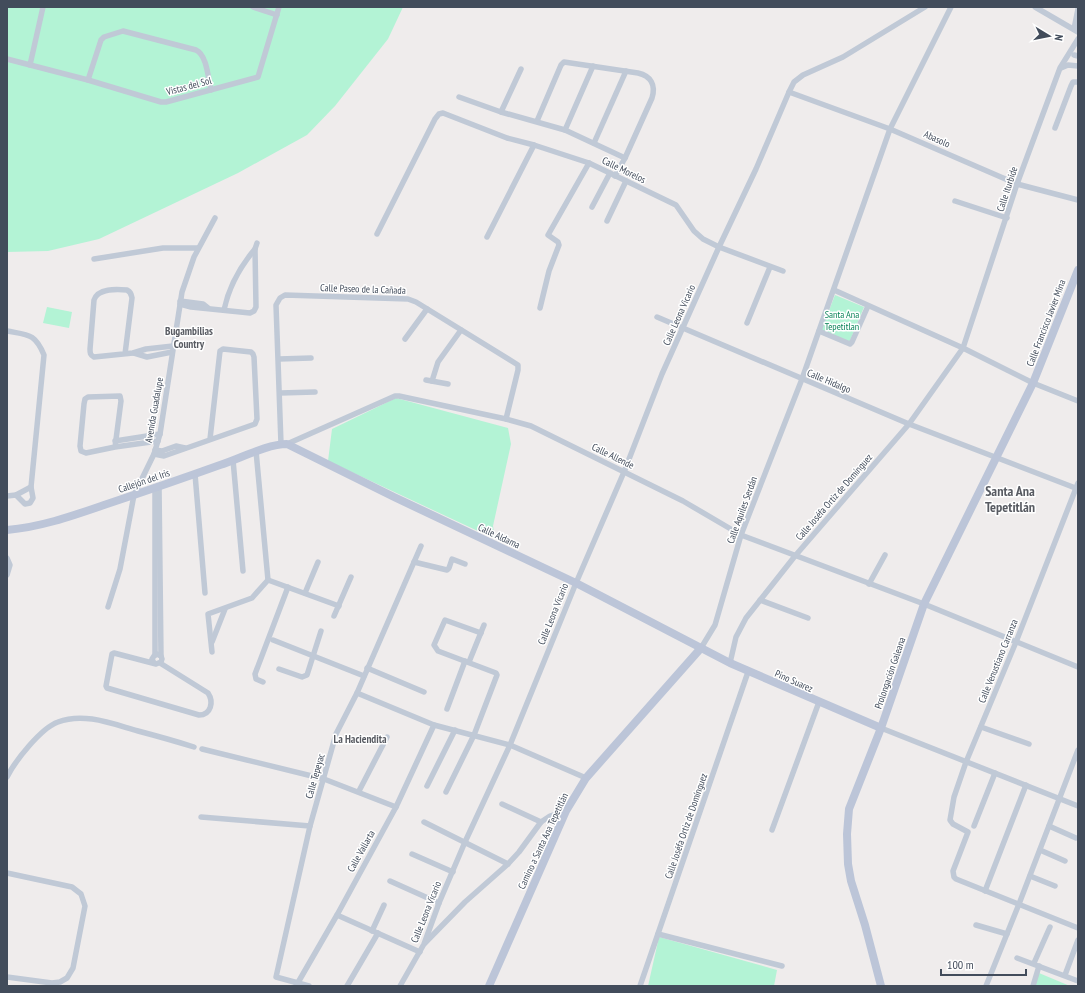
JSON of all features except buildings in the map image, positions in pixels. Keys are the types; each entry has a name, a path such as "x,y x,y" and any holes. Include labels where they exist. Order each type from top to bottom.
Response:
{"street":[{"path":"30,65 44,7"},
{"path":"253,7 277,15"},
{"name":"Vistas del Sol","path":"7,59 88,80 162,102 258,77 279,7"},
{"name":"Calle Leona Vicario","path":"400,986 424,944 439,903 465,842 510,745 576,583 624,472 662,374 756,169 794,82 803,75 842,57 925,7"},
{"name":"Calle Aquiles Serdán","path":"701,648 715,625 741,535 802,379 890,129 951,7"},
{"path":"1035,7 1043,9 1076,31 1078,9"},
{"path":"88,80 102,38 118,31 123,31 196,50 201,53 204,59 211,90"},
{"name":"Calle Iturbide","path":"963,348 1017,184 1060,68 1078,39"},
{"path":"537,121 562,63 568,62 626,71 644,75 651,80 654,92 625,158 592,207"},
{"path":"1060,68 1068,65 1078,66"},
{"path":"565,130 593,66"},
{"path":"501,112 521,69"},
{"path":"594,143 626,71"},
{"path":"1055,128 1073,82 1078,82"},
{"name":"Abasolo","path":"789,92 890,129 1017,184 1078,200"},
{"path":"459,97 501,112 565,130 625,158"},
{"name":"Calle Morelos","path":"377,234 435,119 441,113 446,113 507,138 534,145 588,163 676,205 696,233 703,239 719,247 783,271"},
{"path":"487,237 534,145"},
{"path":"540,308 549,271 559,245 558,242 548,235 588,163"},
{"path":"608,221 626,181"},
{"path":"955,201 1007,218"},
{"name":"Avenida Guadalupe","path":"108,607 120,569 134,496 155,452 160,434 180,302 186,280 198,248 215,218"},
{"path":"224,310 227,295 233,279 255,249 257,243"},
{"path":"94,259 163,248 198,248"},
{"path":"180,302 191,308 208,308 250,313 255,310 255,249"},
{"path":"747,323 770,267"},
{"name":"Calle Francisco Javier Mina","path":"1033,383 1078,270"},
{"path":"125,354 132,295 130,291 127,290 101,292 96,295 94,300 90,354 94,357 125,354 133,353 146,349 173,349"},
{"path":"834,290 963,348 1033,383 1078,401"},
{"name":"Calle Paseo de la Cañada","path":"284,444 276,305 280,298 285,295 408,299 427,309 518,364 518,370 506,418"},
{"path":"819,331 850,344 868,306"},
{"path":"405,339 427,309"},
{"name":"Calle Hidalgo","path":"657,318 909,424 996,458 1077,487"},
{"path":"7,330 29,335 34,338 39,344 44,355 31,487 33,498 30,503 25,504 16,495"},
{"path":"432,381 438,362 461,330"},
{"name":"Calle Joséfa Ortiz de Domínguez","path":"730,663 736,637 746,618 795,556 909,424 963,348"},
{"path":"155,452 176,446 185,448 254,425 256,422 254,357 251,352 220,350 210,439"},
{"path":"279,359 311,358"},
{"path":"426,380 448,384"},
{"name":"Prolongación Galeana","path":"881,986 865,925 851,882 848,864 847,834 849,809 881,728 924,604 1033,383"},
{"path":"280,393 315,392"},
{"path":"115,444 121,401 120,396 90,397 85,399 80,446 82,451 86,453 115,444 160,434"},
{"name":"Calle Allende","path":"284,444 394,396 506,418 531,426 683,501 741,535 924,604 1078,667"},
{"path":"115,444 158,441"},
{"name":"Callejón del Iris","path":"7,530 23,529 53,523 134,496 256,451 284,444"},
{"name":"Calle Aldama","path":"284,444 576,583 701,648"},
{"path":"212,652 208,614 252,598 268,580 256,451"},
{"path":"233,460 244,571"},
{"path":"195,474 205,593"},
{"path":"7,496 16,495 31,487"},
{"path":"157,487 158,655 152,659 208,693 211,699 211,708 202,715 199,715 107,688 106,686 112,654 114,653 157,663"},
{"name":"Calle Venustiano Carranza","path":"985,891 954,877 953,871 968,832 952,824 950,820 953,799 966,762 1016,642 1077,487"},
{"name":"Calle Tepeyac","path":"297,984 276,977 310,826 336,734 357,693 421,546"},
{"path":"869,584 885,555"},
{"path":"7,558 10,565 7,575"},
{"path":"414,562 447,570 452,559 465,564"},
{"path":"305,593 318,562"},
{"path":"334,616 351,577"},
{"path":"268,580 339,606"},
{"path":"263,682 256,679 255,674 288,587"},
{"path":"760,600 808,618"},
{"path":"211,643 225,609"},
{"path":"446,792 474,735 497,674 438,651 435,647 435,643 445,620 481,633"},
{"path":"447,709 484,625"},
{"path":"279,669 302,677 306,676 321,631"},
{"path":"273,640 364,676"},
{"name":"Pino Suarez","path":"701,648 748,672 881,728"},
{"name":"Camino a Santa Ana Tepetitlán","path":"489,986 566,811 586,778 701,648"},
{"path":"367,668 424,692"},
{"name":"Calle Joséfa Ortiz de Domínguez","path":"640,986 748,672"},
{"path":"357,693 434,725 510,745 586,778"},
{"path":"772,830 819,702"},
{"path":"7,777 22,755 48,726 59,721 69,719 99,720 194,747"},
{"name":"Calle Vallarta","path":"297,984 337,915 396,806 434,725"},
{"path":"981,727 1029,744"},
{"path":"881,728 1078,806"},
{"path":"427,786 455,730"},
{"path":"359,791 387,737"},
{"path":"202,749 324,779 396,806"},
{"path":"986,986 1078,750"},
{"path":"974,826 995,773"},
{"path":"1026,785 985,891 1078,928"},
{"path":"502,804 541,822"},
{"path":"424,944 465,902 520,852 541,822 550,816 566,811"},
{"path":"201,817 310,826"},
{"path":"424,822 508,864"},
{"path":"1049,826 1076,838"},
{"path":"1040,850 1065,861"},
{"path":"412,854 453,872"},
{"path":"7,873 72,887 81,894 85,906 73,968 67,978 60,982 52,983 7,977"},
{"path":"1030,876 1055,886"},
{"path":"390,880 439,903"},
{"path":"347,986 375,932 384,905"},
{"path":"337,915 420,952"},
{"path":"976,925 1007,934"},
{"path":"1033,986 1037,965 1050,927"},
{"path":"658,934 782,966"},
{"path":"1065,975 1078,940"},
{"path":"1017,958 1078,981"},
{"path":"297,984 309,986"}],"green space":[{"path":"7,7 403,7 388,39 335,106 307,135 238,173 99,239 48,251 7,252"},
{"name":"Santa Ana Tepetitlan","path":"835,295 864,307 849,343 821,331"},
{"path":"47,307 72,312 69,328 43,323"},
{"path":"396,398 508,428 511,444 493,526 495,539 328,461 332,429"},
{"path":"659,937 777,970 774,986 648,986"},
{"path":"1039,973 1070,986 1035,986"}],"district":[{"name":"Bugambilias Country","path":"189,337"},
{"name":"Santa Ana Tepetitlán","path":"1010,500"},
{"name":"La Haciendita","path":"360,739"}]}
